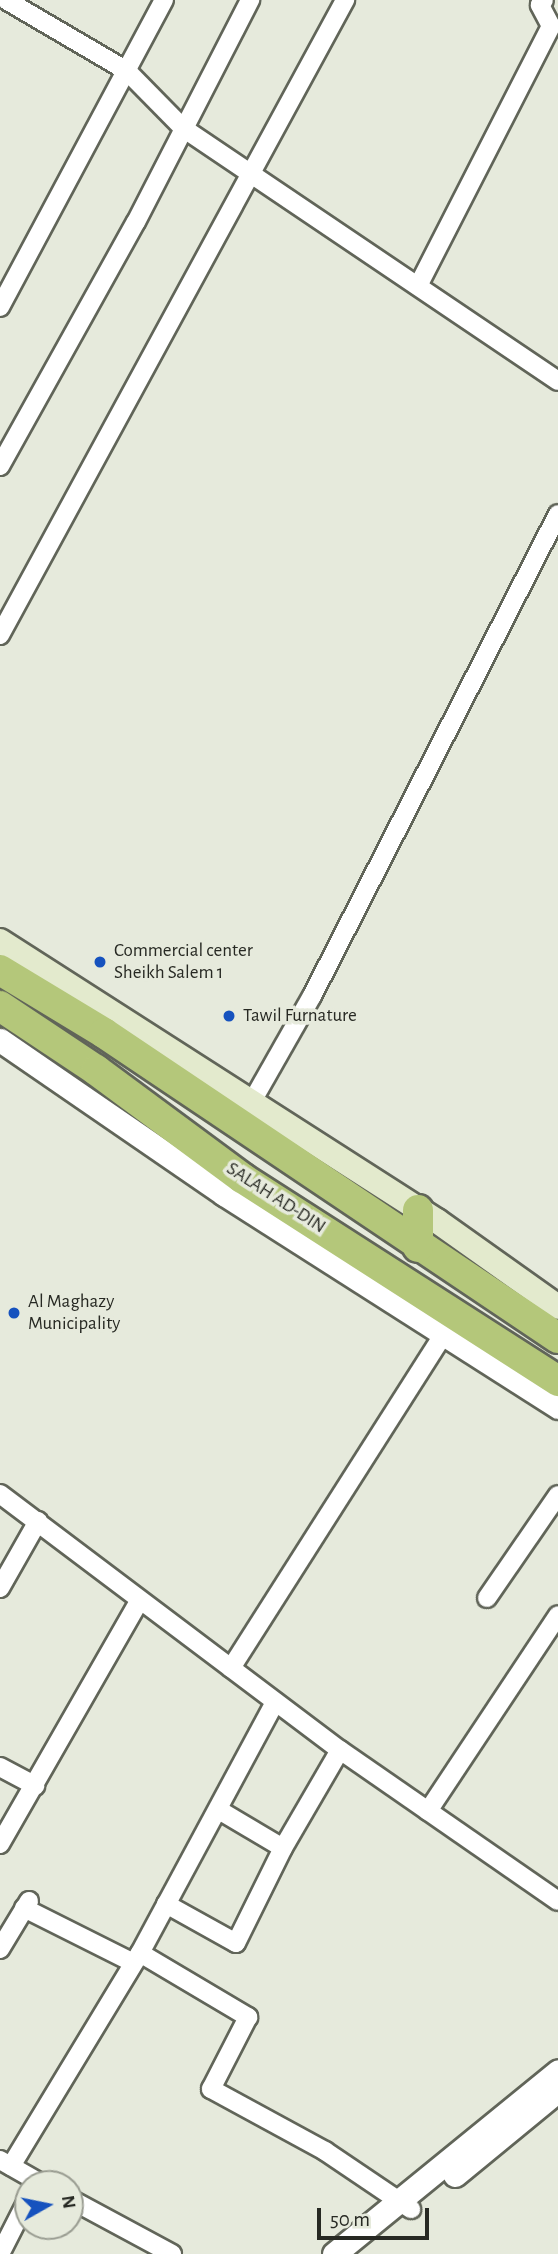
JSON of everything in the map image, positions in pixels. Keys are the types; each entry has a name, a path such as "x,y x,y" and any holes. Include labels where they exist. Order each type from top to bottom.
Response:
{"highway":[{"name":"SALAH AD-DIN","path":"0,970 104,1033 418,1247 558,1338"},
{"name":"SALAH AD-DIN","path":"0,1006 96,1070 242,1178 558,1381"},
{"path":"418,1210 418,1247"}],"main road":[{"path":"0,941 250,1105 418,1210 558,1307"}],"street":[{"path":"6,0 127,71 183,128 558,382"},
{"path":"0,307 164,0"},
{"path":"0,466 250,0"},
{"path":"0,635 345,0"},
{"path":"418,286 551,26 540,5 544,0"},
{"path":"250,1105 312,996 558,514"},
{"path":"0,1040 224,1194 558,1407"},
{"path":"231,1668 444,1334"},
{"path":"0,1494 340,1750 558,1901"},
{"path":"487,1598 558,1495"},
{"path":"0,1588 38,1521"},
{"path":"0,1844 140,1600"},
{"path":"428,1811 558,1615"},
{"path":"6,2163 136,1958 219,1810 275,1702"},
{"path":"166,1904 236,1943 283,1848 340,1750"},
{"path":"0,1767 35,1786"},
{"path":"219,1810 283,1848"},
{"path":"0,1949 27,1904 248,2017 211,2089 324,2151 405,2205"},
{"path":"357,2254 405,2205 558,2071"},
{"path":"334,2254 405,2205 558,2090"},
{"path":"84,2207 172,2254"},
{"path":"0,2254 14,2226"}],"place":[{"name":"Commercial center Sheikh Salem 1","path":"100,962"},
{"name":"Tawil Furnature","path":"229,1016"},
{"name":"Al Maghazy Municipality","path":"14,1313"}]}
